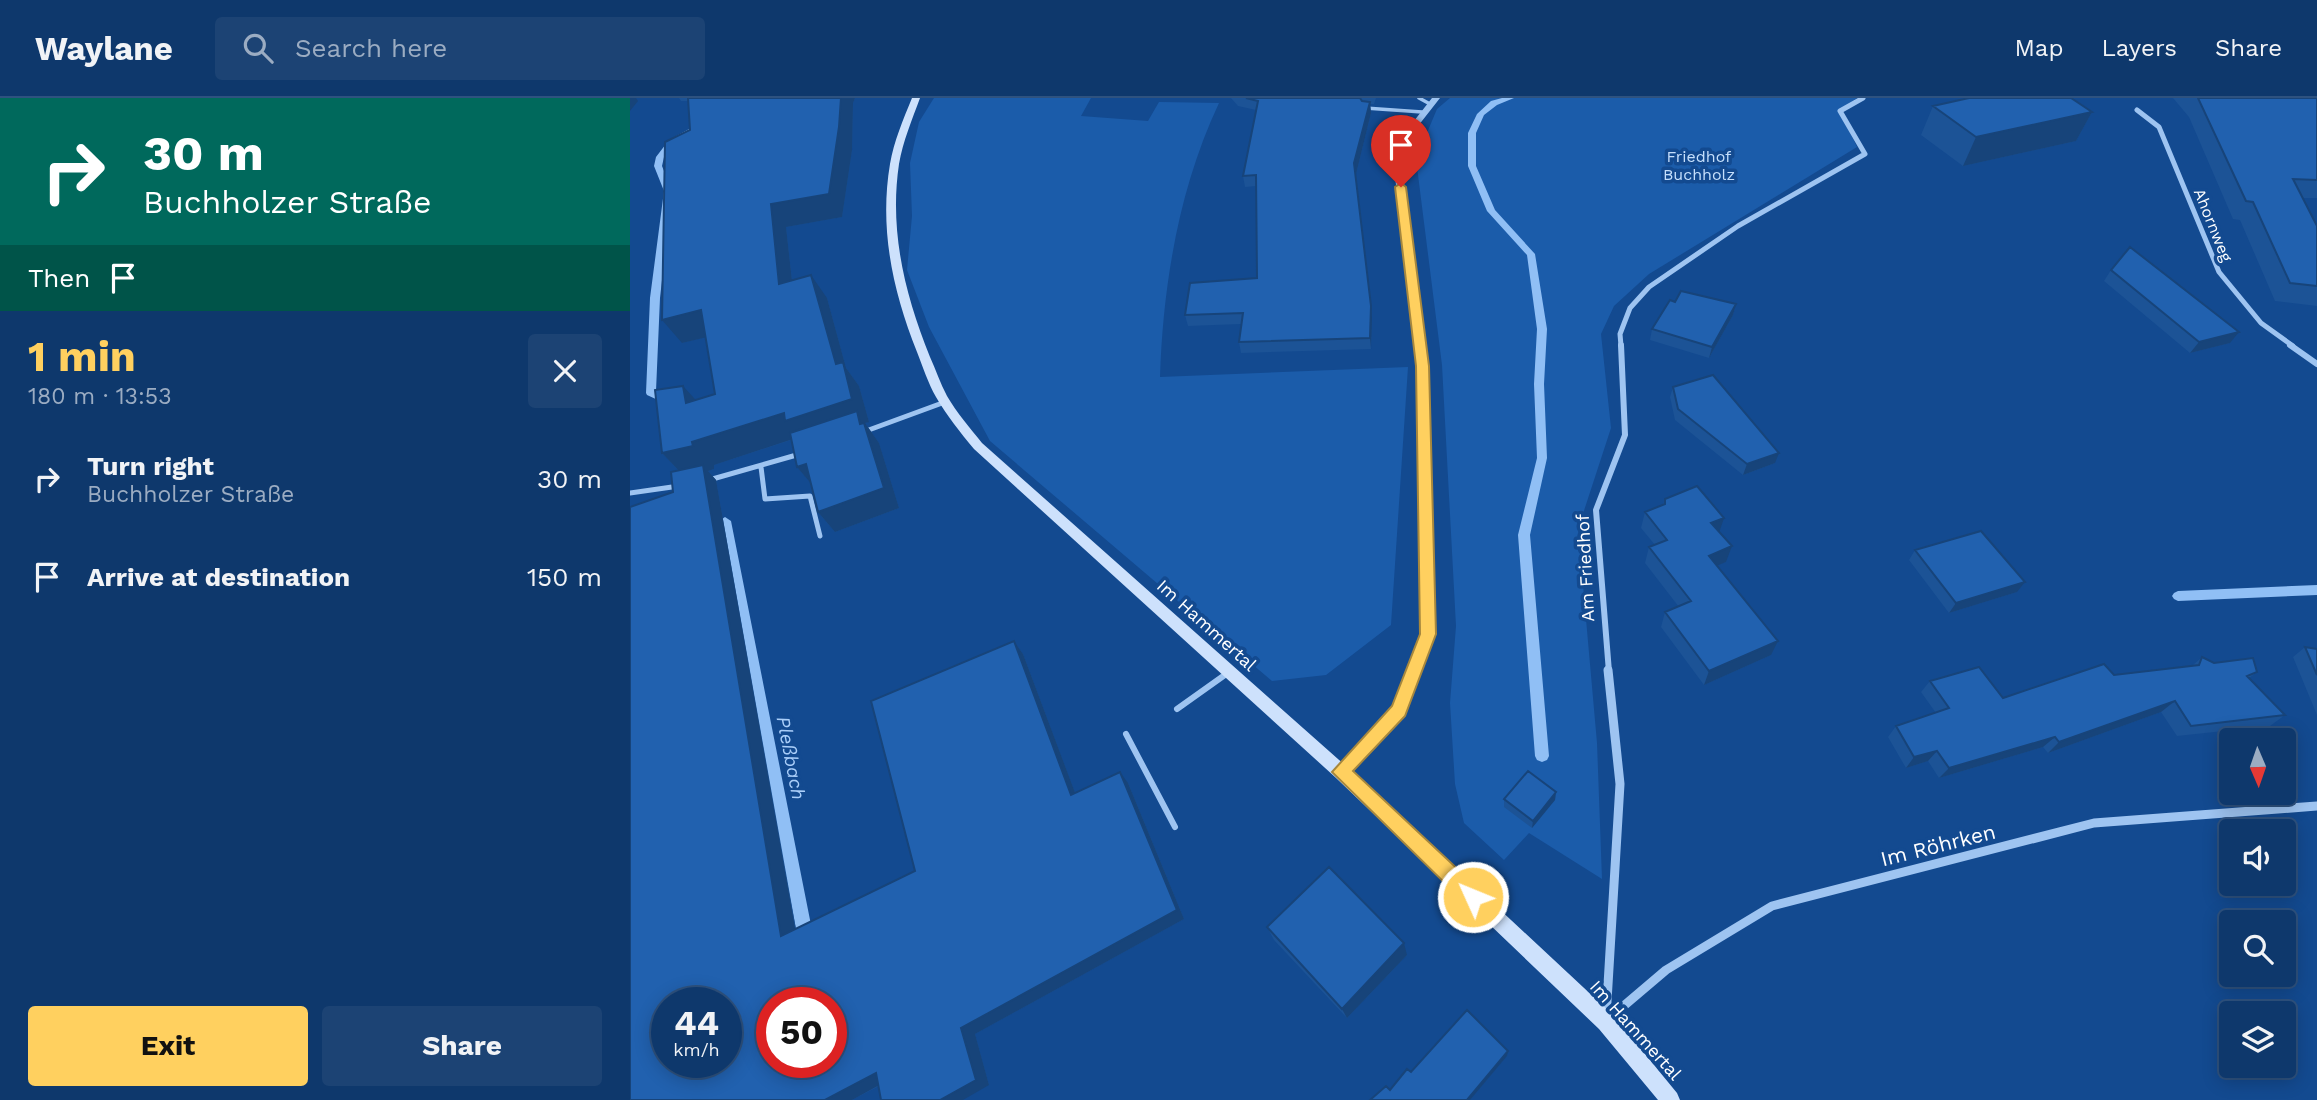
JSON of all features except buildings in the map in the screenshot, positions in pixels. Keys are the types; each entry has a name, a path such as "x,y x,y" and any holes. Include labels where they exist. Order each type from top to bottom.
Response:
{"main road":[{"name":"Im Hammertal","path":"916,98 904,122 893,168 889,220 896,273 912,331 945,402 978,446 1341,772 1606,1022 1670,1100"}],"street":[{"name":"Am Friedhof","path":"1606,1022 1620,783 1602,608 1596,510 1625,435 1620,334 1630,308 1649,287 1738,226 1865,154 1840,111 1863,98"},
{"path":"1341,772 1399,710 1428,634 1423,366 1397,160 1407,135 1427,103"},
{"name":"Ahornweg","path":"2137,110 2159,127 2219,272 2261,323 2317,364"},
{"name":"Im Röhrken","path":"1606,1022 1666,970 1772,906 2094,823 2317,806"}],"lane":[{"path":"1365,108 1427,103"},
{"path":"859,433 945,402"},
{"path":"704,481 761,467 812,450"},
{"path":"761,467 765,499 810,496 820,536"},
{"path":"630,493 692,484"},
{"path":"1177,709 1229,672"},
{"path":"1126,734 1175,827"}],"green space":[{"path":"934,98 1091,98 1081,116 1148,121 1159,102 1219,103 1193,169 1176,237 1165,307 1160,377 1408,367 1391,625 1326,675 1272,681 990,441 929,327 907,270 912,216 910,163 919,122"},
{"name":"Friedhof Buchholz","path":"1450,98 1857,98 1839,110 1857,147 1649,274 1614,306 1601,334 1611,428 1578,529 1597,743 1602,879 1529,833 1504,860 1464,823 1455,784 1450,703 1456,626 1442,365 1416,159 1437,109"}],"waterway":[{"path":"1510,98 1494,103 1481,114 1472,133 1472,166 1491,211 1531,254 1542,329 1539,384 1542,458 1524,535 1542,756"},
{"name":"Pleßbach","path":"671,402 651,393 655,298 668,191 658,166 660,157 672,142 705,124"},
{"name":"Pleßbach","path":"725,521 806,940"},
{"path":"2178,596 2317,590"}],"route":[{"path":"1401,187 1423,366 1428,634 1399,710 1341,772 1473,897"}]}
